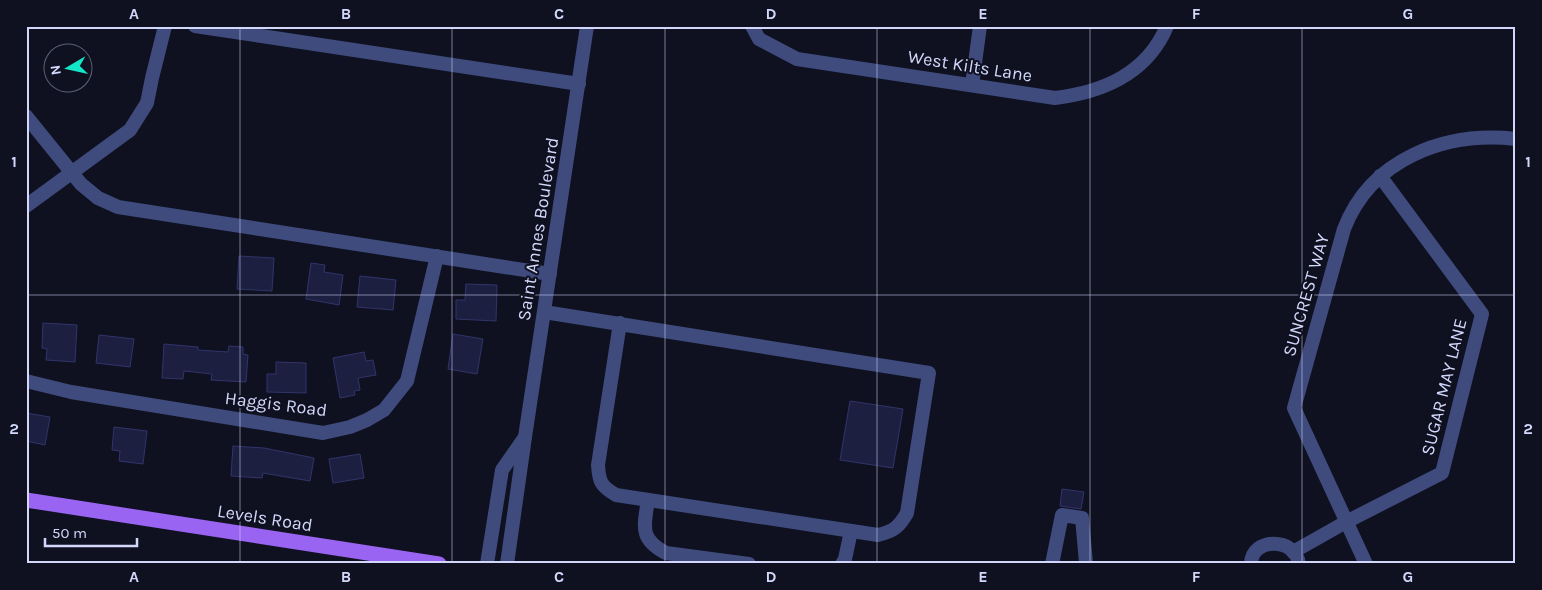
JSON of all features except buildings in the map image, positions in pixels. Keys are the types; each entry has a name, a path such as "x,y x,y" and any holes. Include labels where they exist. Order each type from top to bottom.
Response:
{"main road":[{"name":"Levels Road","path":"26,500 439,564"}],"street":[{"path":"26,206 130,130 147,103 165,26"},
{"path":"194,26 579,84"},
{"name":"Saint Annes Boulevard","path":"507,564 588,26"},
{"name":"West Kilts Lane","path":"752,26 759,39 797,59 1054,98 1087,93 1103,88 1138,68 1160,42 1167,26"},
{"path":"972,86 980,26"},
{"path":"26,116 81,184 98,198 118,207 550,274"},
{"name":"SUNCREST WAY","path":"1366,564 1294,408 1344,229 1360,198 1380,176 1408,157 1447,142 1488,137 1516,139"},
{"name":"SUGAR MAY LANE","path":"1346,522 1442,474 1482,314 1380,176"},
{"name":"Haggis Road","path":"26,382 72,392 323,433 350,427 368,420 384,410 407,382 437,256"},
{"path":"544,312 620,323 929,372 907,513 900,524 890,532 878,535 616,495 603,488 599,478 598,465 620,323"},
{"name":"Saint Annes Boulevard","path":"487,564 502,470 525,437"},
{"path":"648,500 644,527 646,537 654,547 666,553 750,564"},
{"path":"1052,564 1062,515 1082,518 1086,563"},
{"path":"1251,564 1251,558 1255,552 1267,544 1282,544 1289,547 1296,558 1346,522"},
{"path":"842,564 845,559 851,531"}]}
